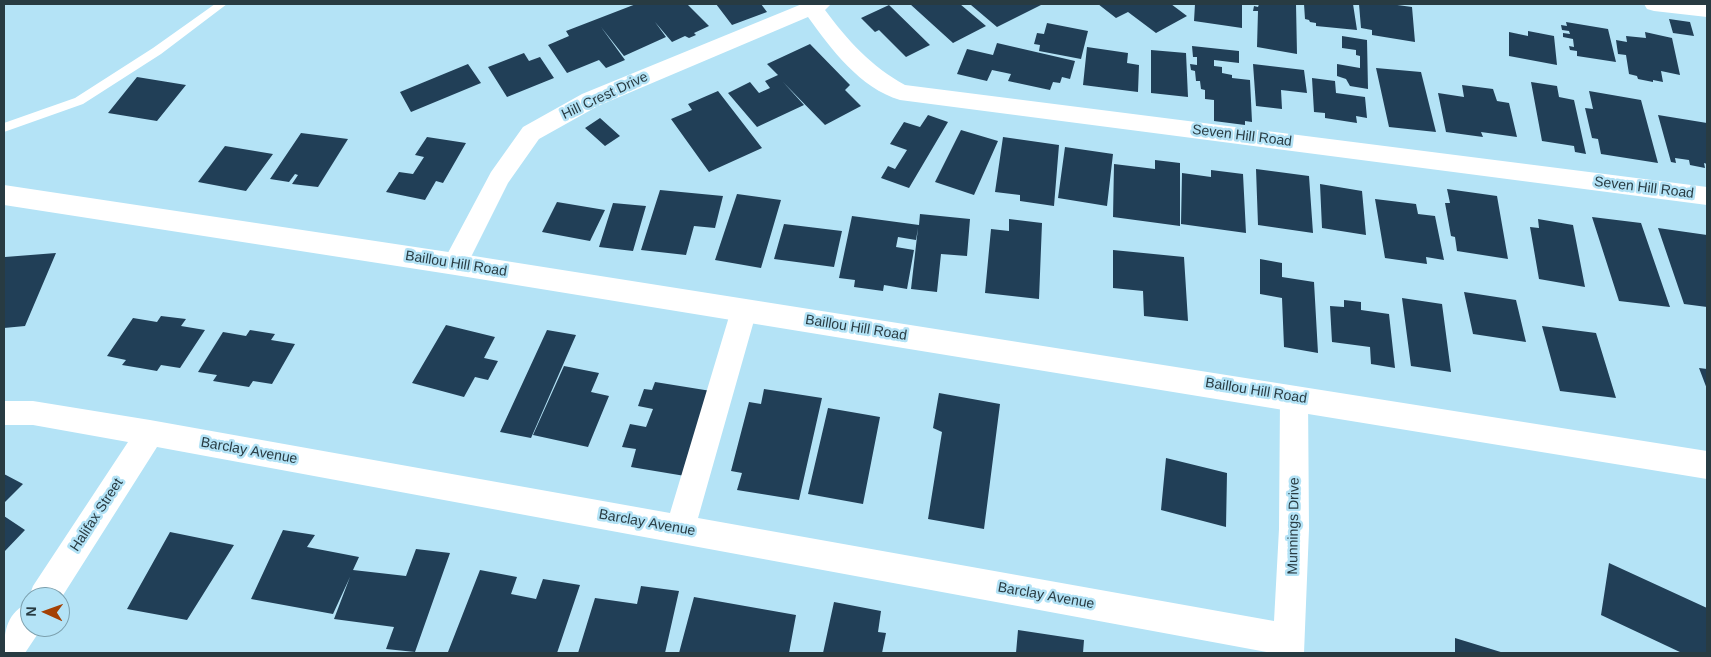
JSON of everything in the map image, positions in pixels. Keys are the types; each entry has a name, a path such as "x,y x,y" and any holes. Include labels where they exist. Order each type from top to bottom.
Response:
{"main road":[{"name":"Baillou Hill Road","path":"4,195 455,264 1707,465"}],"street":[{"path":"1654,4 1707,10"},
{"name":"Seven Hill Road","path":"817,6 835,38 876,80 900,92 1707,196"},
{"name":"Hill Crest Drive","path":"455,264 499,178 531,133 590,100 817,6"},
{"path":"680,529 744,310"},
{"name":"Munnings Drive","path":"1289,647 1294,529 1294,398"},
{"name":"Barclay Avenue","path":"4,413 33,413 150,433 680,529 1289,647"},
{"name":"Halifax Street","path":"50,587 150,433"},
{"path":"7,653 20,633"}],"lane":[{"path":"4,128 79,100 157,51 222,4"}],"building":[{"path":"636,4 687,4 709,26 694,33 696,35 689,38 685,36 672,42 655,22 666,37 624,56 601,27 625,60 606,68 599,60 567,73 548,45 569,36 566,31"},
{"path":"716,4 761,4 767,12 732,25"},
{"path":"910,4 960,4 986,26 953,43"},
{"path":"972,4 1043,4 997,27 971,5"},
{"path":"1098,4 1171,4 1187,16 1156,33 1128,12 1116,18"},
{"path":"1195,4 1242,4 1242,28 1194,21"},
{"path":"1259,4 1296,4 1297,54 1257,47 1258,11 1253,11 1254,6 1258,7"},
{"path":"1304,4 1353,4 1357,30 1316,26 1316,23 1305,19"},
{"path":"1359,4 1390,4 1412,7 1415,42 1372,35 1372,30 1361,28"},
{"path":"889,5 930,45 906,57 879,30 875,32 861,18"},
{"path":"1669,19 1690,22 1694,36 1673,33"},
{"path":"1566,22 1608,29 1616,62 1577,56 1577,51 1570,50 1569,46 1574,47 1573,39 1563,37 1563,33 1570,34 1569,31 1562,30 1561,25 1567,26"},
{"path":"1047,23 1088,31 1081,59 1039,51 1040,45 1034,44 1037,33 1044,34"},
{"path":"1528,31 1554,36 1557,65 1509,56 1509,32 1528,36"},
{"path":"1645,32 1672,38 1680,75 1661,71 1663,82 1653,80 1653,82 1638,79 1637,76 1629,74 1626,55 1618,54 1616,40 1627,42 1626,36 1646,38"},
{"path":"1342,36 1367,40 1368,89 1350,86 1346,79 1337,76 1337,64 1360,68 1360,56 1356,55 1356,50 1342,48"},
{"path":"997,43 1075,61 1070,79 1062,77 1060,83 1053,82 1050,90 1008,81 1011,74 992,70 987,81 957,74 967,49 993,55"},
{"path":"810,44 850,85 845,90 861,106 825,125 783,82 804,105 757,127 728,93 750,82 759,93 770,88 765,81 778,75 767,64"},
{"path":"1192,46 1239,51 1239,63 1214,60 1214,66 1222,67 1222,73 1232,75 1232,78 1250,80 1252,122 1245,121 1245,125 1214,121 1214,100 1205,99 1205,90 1201,89 1200,81 1196,81 1195,71 1191,70 1190,64 1197,65 1197,57 1193,57"},
{"path":"1087,47 1128,53 1127,63 1139,65 1138,92 1083,85"},
{"path":"1151,50 1186,53 1188,97 1151,93"},
{"path":"524,53 529,61 540,57 554,78 507,97 488,67"},
{"path":"468,64 481,83 411,112 400,92"},
{"path":"1253,64 1304,70 1307,93 1281,90 1282,109 1256,106"},
{"path":"1376,68 1421,72 1436,132 1389,127"},
{"path":"137,77 186,85 157,121 108,113"},
{"path":"1312,78 1335,81 1336,93 1365,97 1367,118 1356,116 1357,123 1325,118 1325,113 1314,112"},
{"path":"1531,82 1557,86 1559,97 1574,100 1586,154 1575,152 1574,146 1542,141"},
{"path":"1462,85 1493,89 1497,101 1509,103 1517,137 1481,132 1483,137 1446,132 1438,93 1464,97"},
{"path":"718,91 762,148 709,172 671,119 692,110 688,104"},
{"path":"1589,91 1641,100 1658,163 1601,154 1598,139 1592,138 1585,108 1593,109"},
{"path":"928,115 948,122 909,188 881,178 888,166 895,169 907,150 890,144 904,122 920,127"},
{"path":"1658,115 1707,123 1707,164 1704,163 1705,168 1690,165 1689,160 1675,158 1676,163 1671,162"},
{"path":"600,118 620,136 605,146 585,128"},
{"path":"961,130 998,141 974,195 935,182"},
{"path":"301,133 348,139 318,187 292,184 298,175 295,174 289,182 270,179"},
{"path":"427,137 466,143 443,183 436,181 425,200 386,192 399,172 413,174 424,157 415,155"},
{"path":"1003,137 1059,145 1054,206 1020,201 1020,195 995,192"},
{"path":"225,146 273,154 246,191 198,182"},
{"path":"1065,147 1113,154 1107,206 1058,198"},
{"path":"1155,160 1180,163 1180,226 1113,217 1114,164 1155,169"},
{"path":"1256,169 1309,176 1313,233 1258,225"},
{"path":"1211,170 1243,174 1246,233 1181,224 1182,173 1211,177"},
{"path":"1320,184 1362,191 1366,235 1322,228"},
{"path":"1447,189 1497,196 1508,259 1457,251 1455,237 1451,236 1445,203 1450,203"},
{"path":"660,190 723,196 715,228 694,226 686,255 641,250"},
{"path":"737,194 781,200 761,268 715,260"},
{"path":"1375,199 1416,204 1418,214 1435,216 1444,260 1426,257 1427,264 1385,258"},
{"path":"557,202 605,210 590,241 542,232"},
{"path":"613,203 646,206 633,251 599,247"},
{"path":"920,214 970,219 967,256 941,254 937,292 911,289 918,228 916,240 898,237 896,247 914,250 907,289 884,285 883,291 854,287 855,280 839,278 852,216 919,225"},
{"path":"1592,217 1641,223 1670,307 1619,301"},
{"path":"1009,219 1042,223 1039,299 985,293 991,229 1009,231"},
{"path":"1538,219 1573,225 1585,287 1539,279 1530,227 1539,228"},
{"path":"784,224 842,231 834,267 774,259"},
{"path":"1658,228 1707,235 1707,307 1684,304"},
{"path":"1113,250 1184,257 1188,321 1144,316 1143,291 1113,288"},
{"path":"56,253 25,326 4,328 5,257"},
{"path":"1260,259 1282,263 1282,277 1314,282 1318,353 1284,347 1282,298 1260,294"},
{"path":"1464,292 1516,300 1526,342 1473,334"},
{"path":"1402,298 1442,304 1451,372 1411,366"},
{"path":"1344,300 1361,302 1361,310 1389,314 1395,368 1371,364 1370,347 1332,342 1330,306 1344,307"},
{"path":"161,316 186,319 181,326 205,330 180,368 161,365 157,371 122,365 126,360 107,356 133,318 157,322"},
{"path":"446,325 495,337 484,358 498,361 488,380 475,377 464,397 412,383"},
{"path":"1542,326 1596,333 1616,398 1560,391"},
{"path":"250,330 275,334 271,340 295,344 272,384 253,381 249,387 213,381 217,375 198,372 223,332 246,336"},
{"path":"547,330 576,335 531,438 500,432"},
{"path":"564,366 599,373 591,392 609,396 588,447 533,435"},
{"path":"1699,368 1707,369 1707,389"},
{"path":"655,382 711,391 685,476 631,467 636,449 622,447 630,424 646,427 653,409 638,406 644,389 652,390"},
{"path":"764,389 822,398 799,500 737,490 742,473 731,471 749,402 761,404"},
{"path":"939,393 1000,404 984,529 928,519 942,432 933,428"},
{"path":"828,408 880,417 863,504 808,494"},
{"path":"1166,458 1227,473 1226,527 1161,510"},
{"path":"4,474 23,484 4,503"},
{"path":"4,516 25,530 4,552"},
{"path":"283,530 315,535 307,547 359,557 353,570 406,576 416,549 450,553 415,652 386,649 394,627 334,619 350,577 333,614 251,599"},
{"path":"170,532 234,545 187,620 127,609"},
{"path":"1609,563 1707,608 1707,653 1682,653 1601,615"},
{"path":"480,570 517,577 511,594 536,599 543,579 580,585 557,653 448,652"},
{"path":"641,586 679,591 665,653 578,653 595,598 637,604"},
{"path":"694,597 796,615 789,653 679,653"},
{"path":"834,602 881,611 878,632 886,633 882,653 823,653"},
{"path":"1018,630 1084,640 1083,653 1016,653"},
{"path":"1455,638 1504,653 1455,653"}]}
